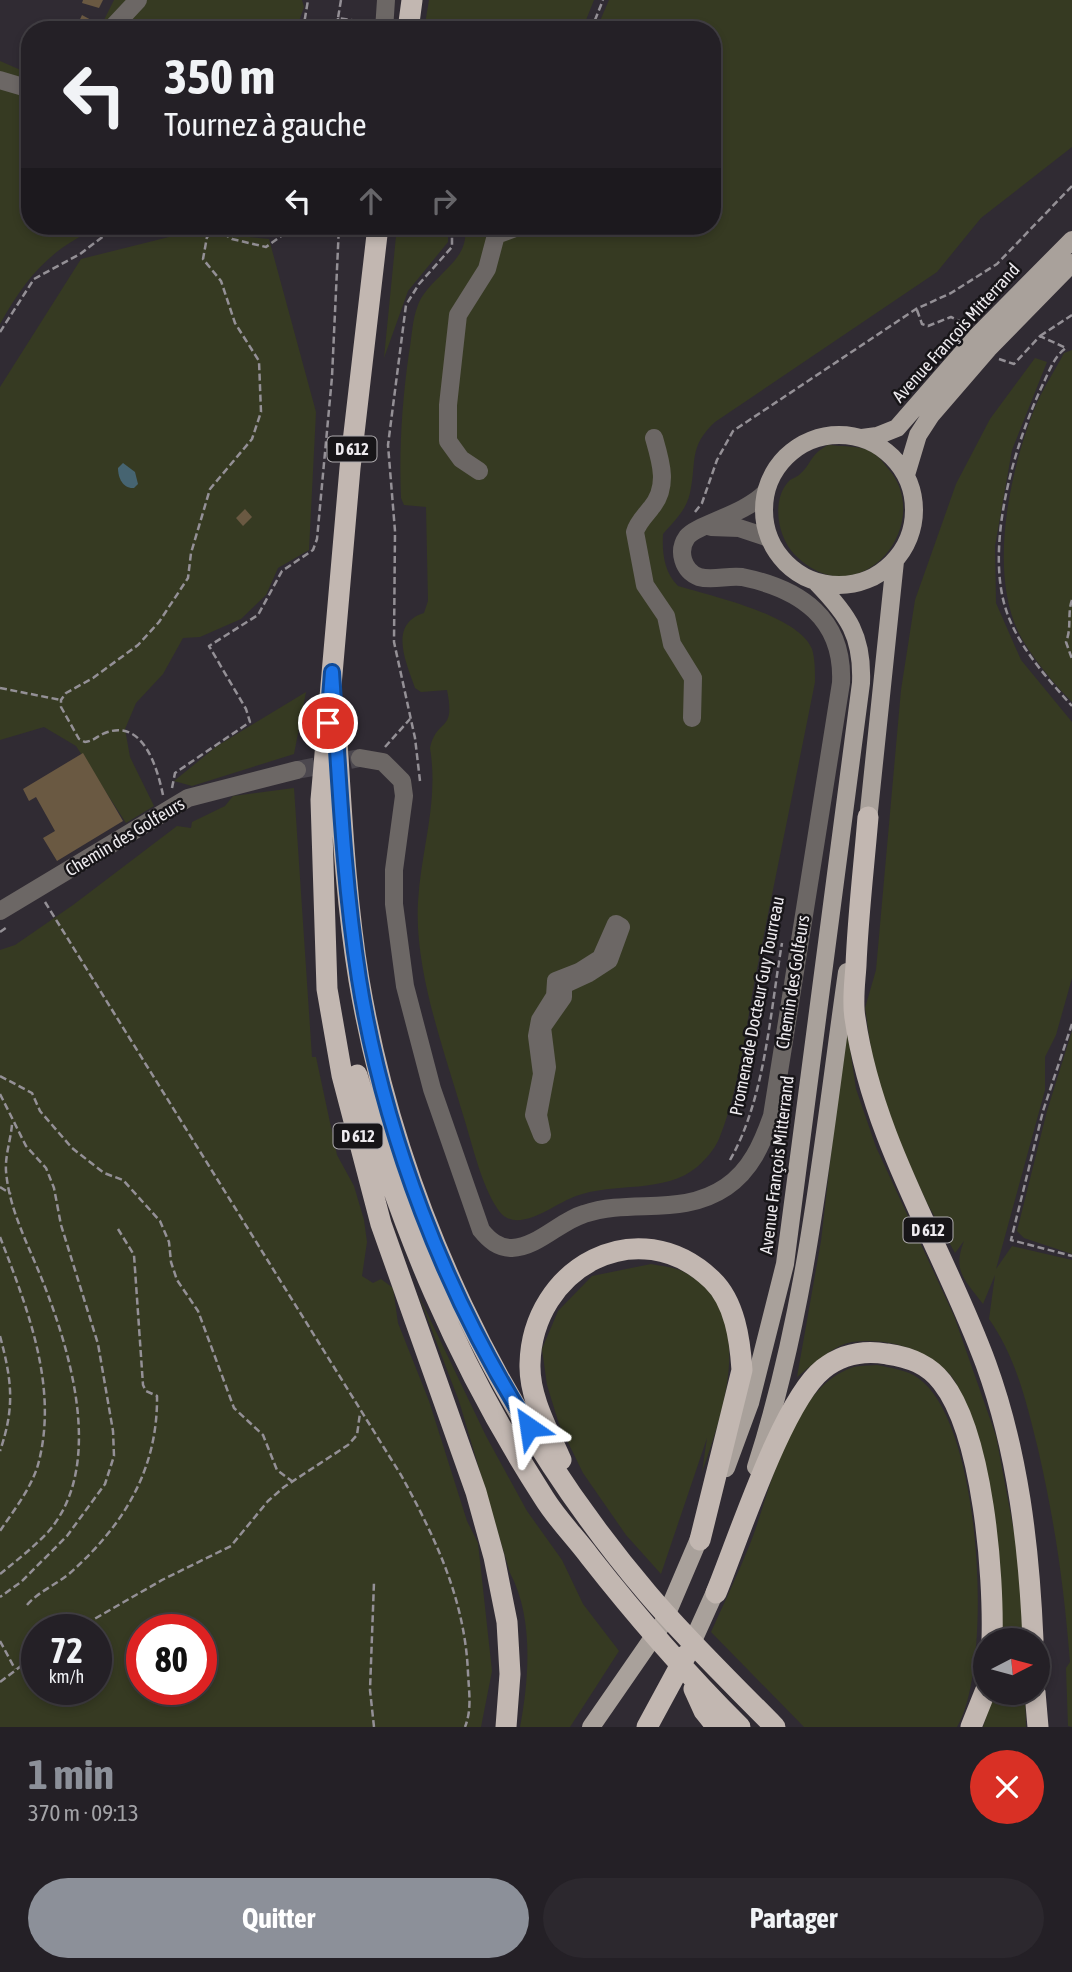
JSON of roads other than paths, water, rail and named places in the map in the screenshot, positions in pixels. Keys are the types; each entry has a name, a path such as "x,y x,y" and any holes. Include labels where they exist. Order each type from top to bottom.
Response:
{"highway":[{"path":"409,21 412,0"},
{"name":"D 612","path":"375,235 350,468 321,800 327,989 342,1075 381,1224 476,1492 494,1556 507,1622 510,1674 506,1727"},
{"name":"D 612","path":"332,672 348,894 359,980 401,1151 436,1243 503,1387 567,1488 625,1566 702,1656 775,1727"},
{"name":"D 612","path":"869,817 858,917 854,1014 863,1067 885,1136 970,1325 1003,1414 1029,1564 1032,1628"},
{"name":"D 612","path":"325,901 338,987 355,1070 380,1157 426,1279 481,1390 545,1500 640,1621 688,1675 740,1727"},
{"name":"D 612","path":"625,1566 565,1469 538,1407 530,1364 536,1327 556,1287 596,1256 619,1251 645,1250 692,1265 713,1281 734,1322 740,1345 741,1370 699,1539"},
{"path":"716,1593 783,1427 803,1390 823,1369 859,1352 903,1356 922,1364 942,1382 954,1402 972,1454 984,1506 991,1628"},
{"path":"647,1727 702,1656"},
{"name":"D 612","path":"702,1656 789,1727"},
{"name":"D 612","path":"688,1675 704,1711 717,1727"},
{"path":"971,1727 980,1705"},
{"path":"1036,1705 1038,1727"}],"main road":[{"name":"Avenue François Mitterrand","path":"862,438 877,436 897,428 979,334 1072,240"},
{"name":"Avenue François Mitterrand","path":"906,475 918,435 931,415 988,349 1072,263"},
{"path":"832,434 862,438 888,452 906,475 915,503 912,533 895,561 875,578 846,586 817,583 791,569 769,538 764,517 765,493 781,461 804,443 832,434"},
{"path":"639,1727 702,1656 716,1593 778,1400 807,1263 869,817 895,561"},
{"name":"Avenue François Mitterrand","path":"591,1727 663,1623 699,1539 750,1402 785,1264 861,683 856,634 845,613 817,583"}],"street":[{"path":"118,21 138,0"},
{"path":"385,21 386,0"},
{"path":"0,80 21,86"},
{"path":"479,471 461,459 448,441 447,405 458,315 487,269 496,235"},
{"path":"654,438 661,462 662,486 659,497 635,531 640,570 651,597 666,616 672,644 693,678 692,718"},
{"name":"Chemin des Golfeurs","path":"360,758 383,762 401,781 404,796 394,870 394,904 403,975 432,1088 481,1230 490,1241 513,1248 526,1245 586,1213 625,1207 685,1205 727,1186 745,1170 760,1148 772,1116 842,663 839,645 830,626 815,610 798,599 745,578 698,577 688,570 683,560 682,549 686,538 694,530 707,527 747,508 765,493"},
{"path":"707,527 739,528 769,538"},
{"name":"Chemin des Golfeurs","path":"0,911 188,798 297,770"},
{"path":"615,926 621,927 608,960 589,973 563,985 563,997 542,1027 547,1067 538,1115 542,1135 534,1115 542,1074 537,1042 540,1020 555,996 556,981 579,972 601,958 615,926"}],"water":[{"path":"123,463 135,472 138,484 134,488 127,487 120,479 118,468"}],"tunnel":[{"path":"297,770 360,758"}]}
